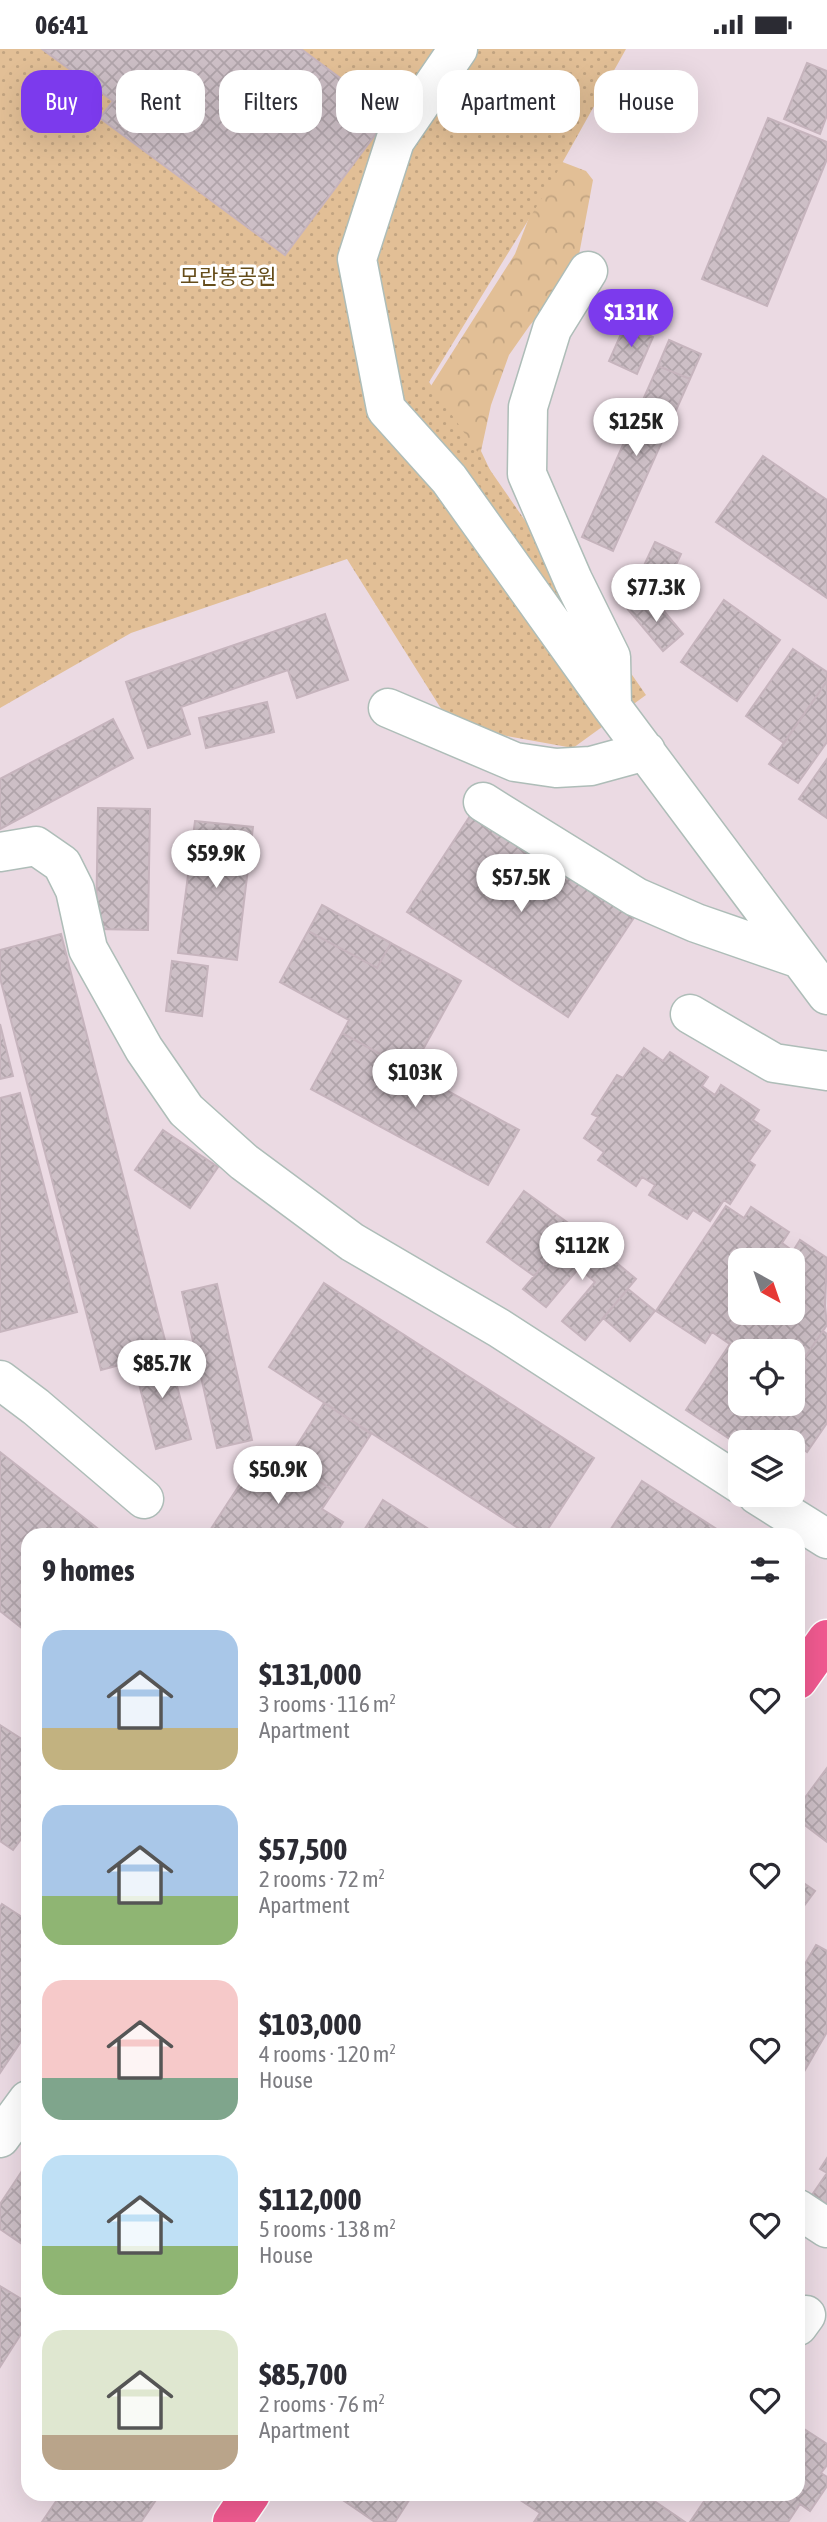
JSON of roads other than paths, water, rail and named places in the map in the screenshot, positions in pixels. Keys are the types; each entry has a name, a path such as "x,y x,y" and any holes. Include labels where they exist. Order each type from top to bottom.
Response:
{"main road":[{"path":"805,1670 827,1639"},
{"path":"232,2522 246,2501"}],"street":[{"path":"458,49 395,141 357,259 386,408 449,479 612,707 827,995"},
{"path":"588,271 552,329 528,407 527,474 573,580 611,657 612,707"},
{"path":"388,708 515,762 556,768 591,766 646,751"},
{"path":"483,802 636,897 696,923 800,959"},
{"path":"0,852 36,846 62,864 75,890 88,949 144,1049 186,1110 244,1162 352,1242 499,1328 728,1476"},
{"path":"690,1014 774,1063 827,1071"},
{"path":"0,1380 36,1406 144,1499"},
{"path":"776,1507 827,1539"},
{"path":"0,2138 17,2102"},
{"path":"805,2214 827,2228"}],"park label":[{"name":"모란봉공원","path":"228,276"}]}
